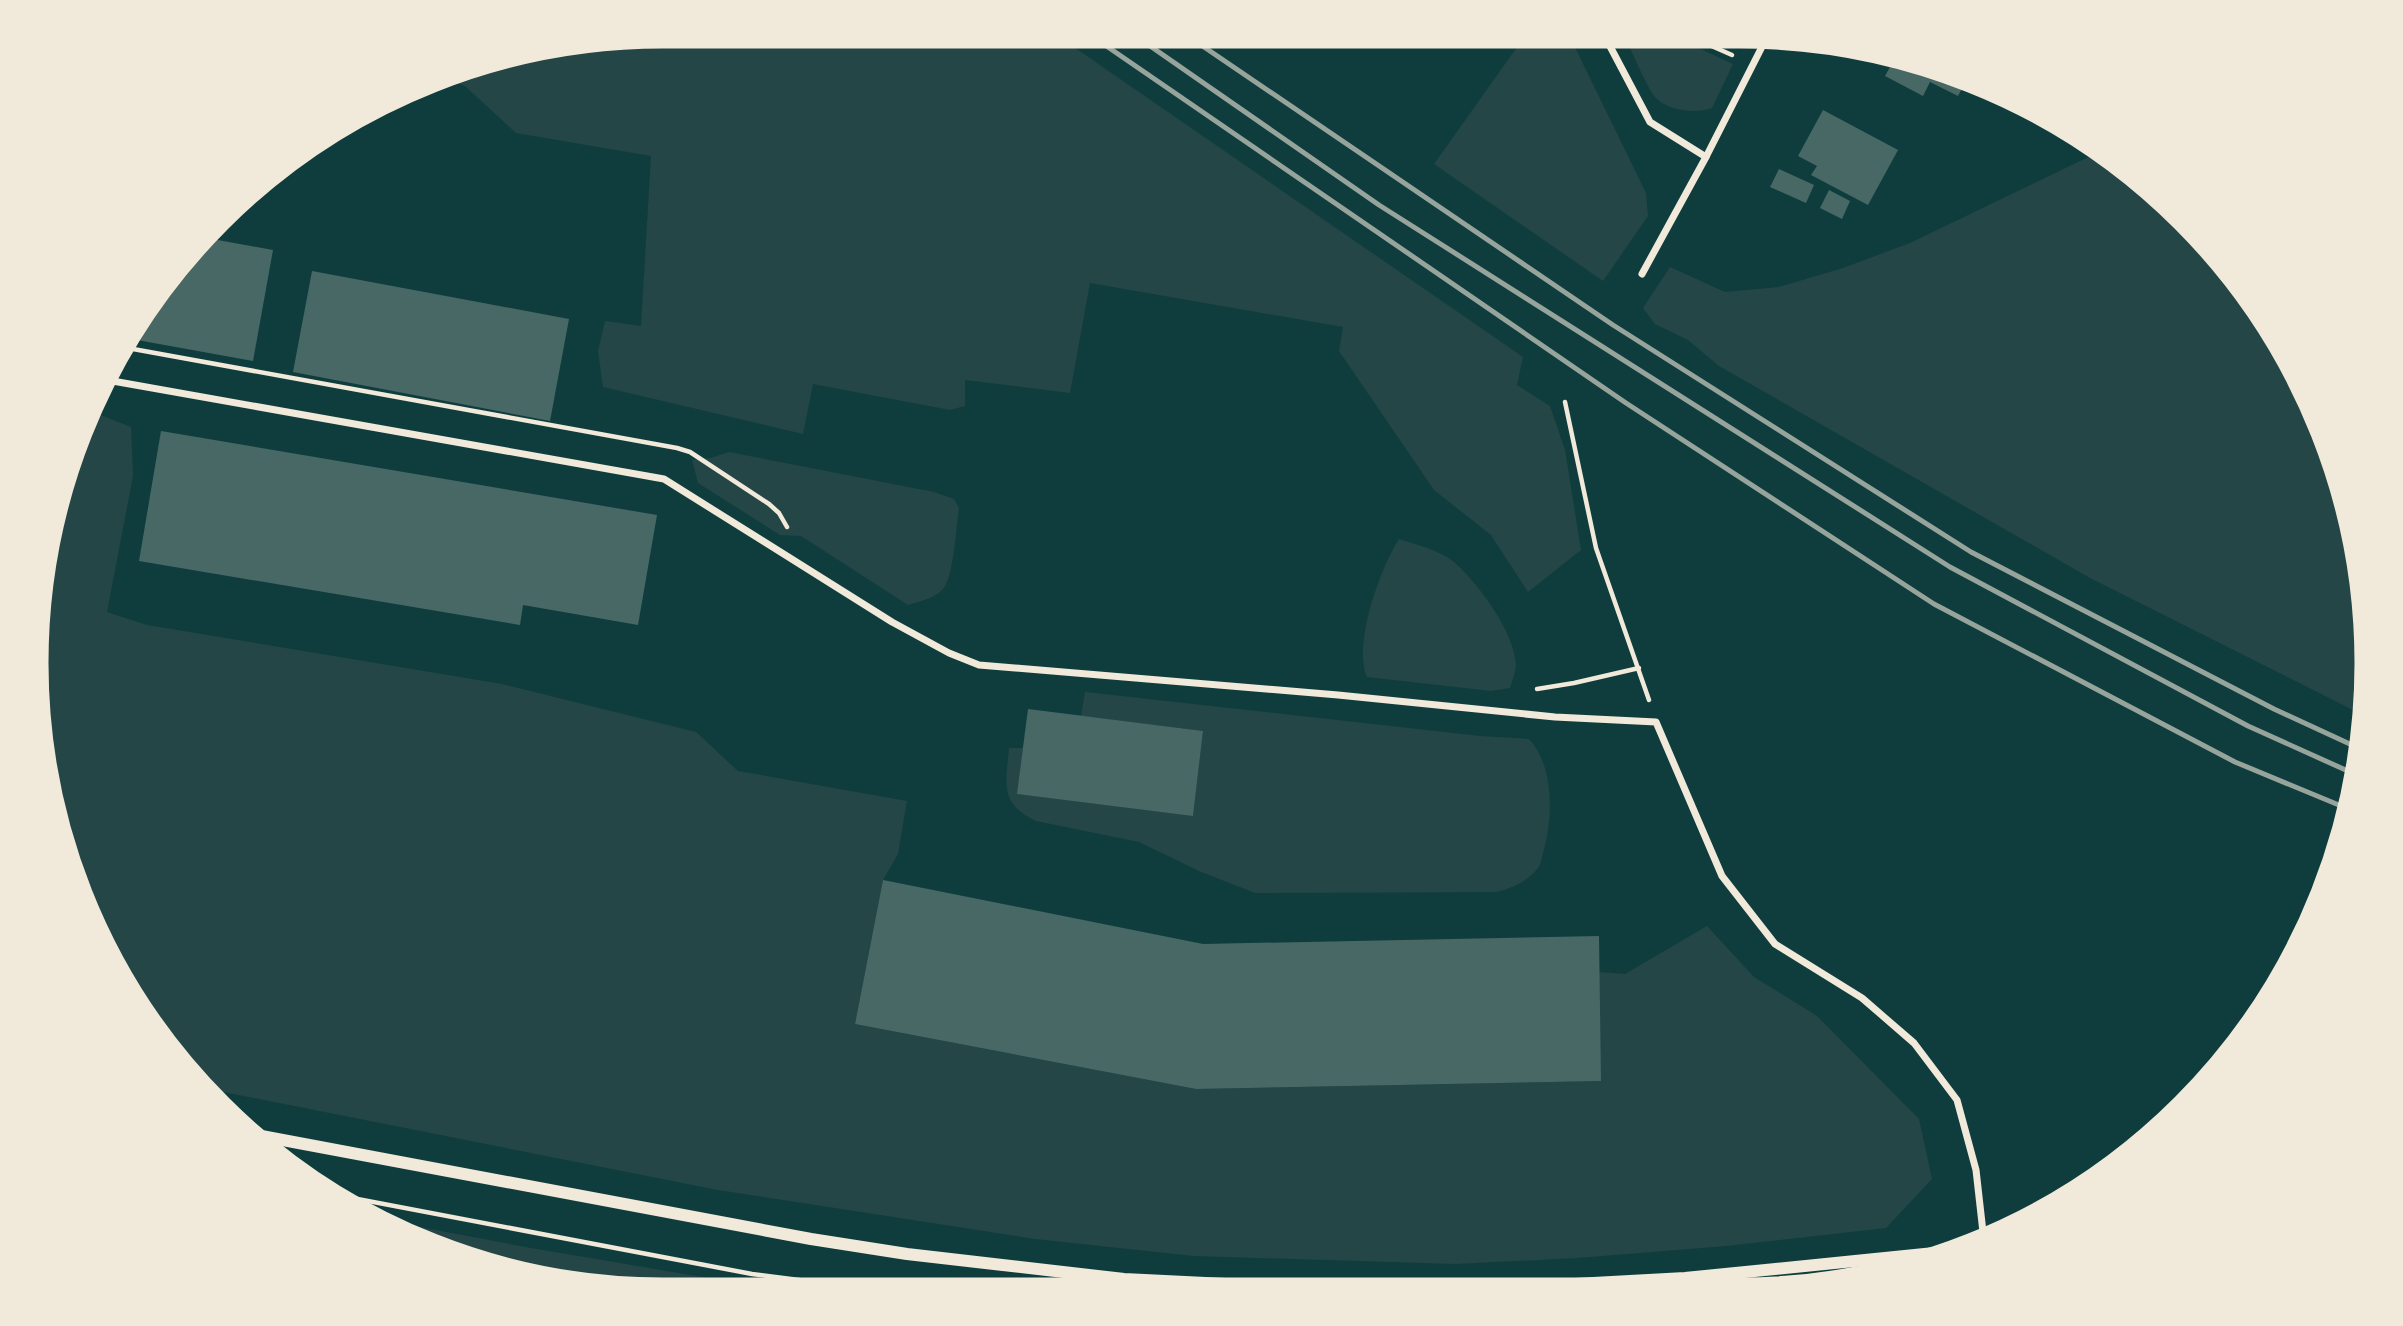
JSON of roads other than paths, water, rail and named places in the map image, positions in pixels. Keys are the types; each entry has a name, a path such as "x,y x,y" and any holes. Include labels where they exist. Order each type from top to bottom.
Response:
{"street":[{"path":"1609,44 1650,122 1706,157"},
{"path":"1642,274 1706,157 1763,45"},
{"path":"112,381 664,479 892,622 949,653 979,665 1555,716 1656,722 1722,876 1767,934 1775,944 1862,998 1913,1044 1956,1100 1976,1170 1983,1232"},
{"path":"264,1137 811,1239 907,1254 1124,1279 1185,1282"},
{"path":"1612,1282 1685,1278 1922,1254"}],"railway":[{"path":"1103,44 1626,403 1934,604 2235,762 2342,806"},
{"path":"1147,44 1379,205 1950,567 2248,726 2349,772"},
{"path":"1200,44 1613,325 1971,552 2274,709 2354,746"}]}
